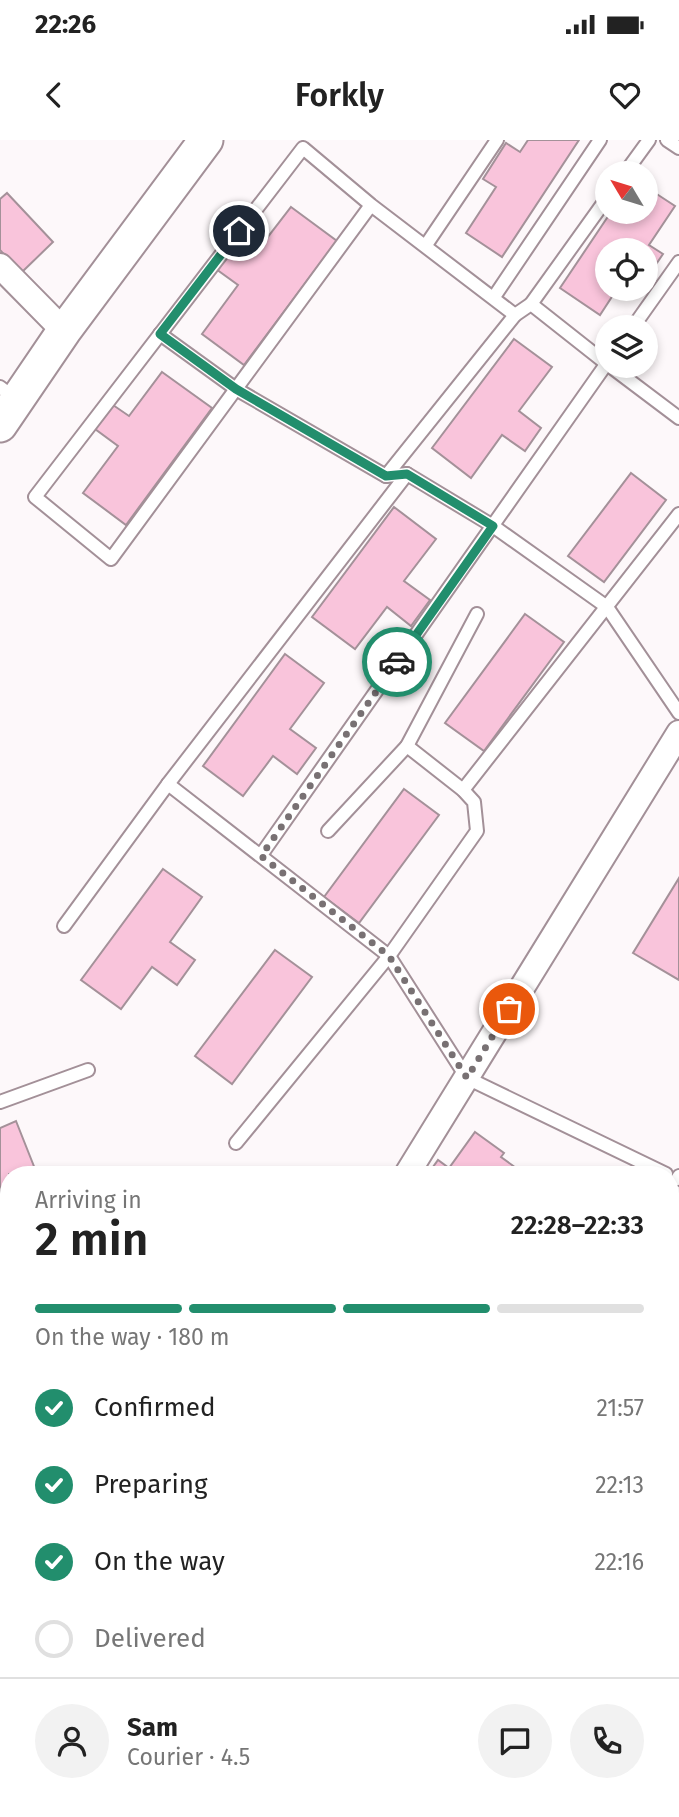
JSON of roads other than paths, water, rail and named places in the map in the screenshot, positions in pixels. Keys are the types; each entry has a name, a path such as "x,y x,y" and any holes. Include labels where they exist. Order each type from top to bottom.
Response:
{"street":[{"path":"6,404 64,331 206,140"},
{"path":"0,266 64,331"},
{"path":"412,1166 679,733"}],"lane":[{"path":"426,245 497,140"},
{"path":"494,297 600,140"},
{"path":"634,161 649,140"},
{"path":"667,140 679,148"},
{"path":"371,205 111,559 35,497 303,148 371,205 494,297 515,316"},
{"path":"386,476 515,316 531,304 595,215"},
{"path":"641,315 679,262"},
{"path":"531,304 595,354"},
{"path":"160,334 236,389 386,476 407,474 493,526 607,607 679,713"},
{"path":"261,856 598,378"},
{"path":"626,378 679,418"},
{"path":"64,926 167,784 407,474"},
{"path":"463,790 679,514"},
{"path":"328,831 407,746 477,614"},
{"path":"236,1143 389,956 477,831 474,802 463,790 407,746"},
{"path":"167,784 389,956 467,1078 651,1166"},
{"path":"0,1102 88,1070"}]}
